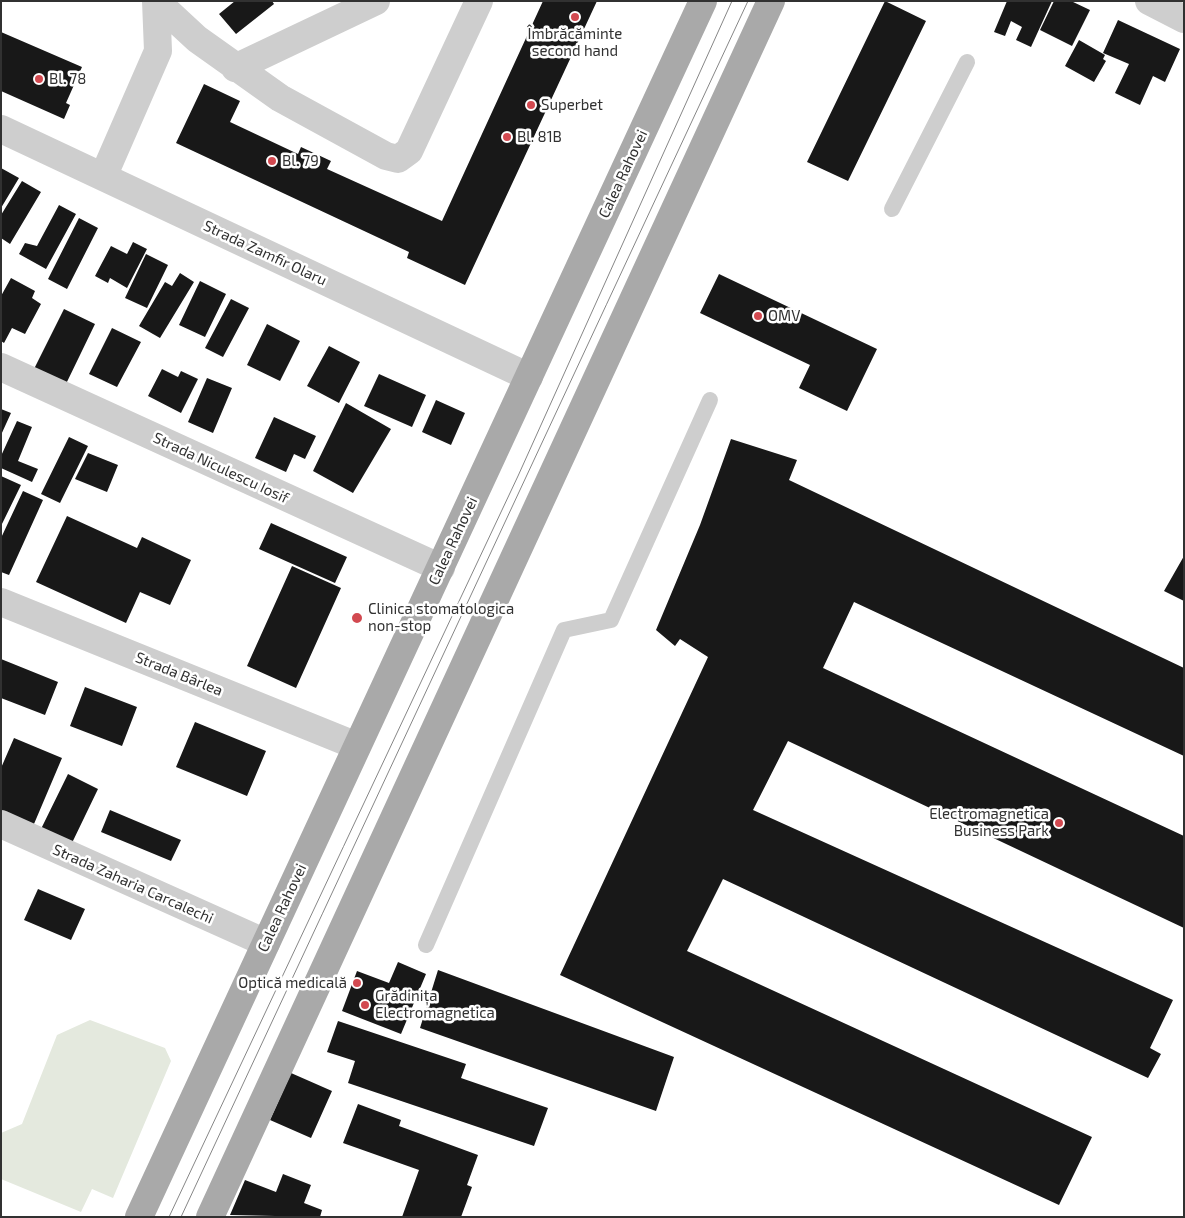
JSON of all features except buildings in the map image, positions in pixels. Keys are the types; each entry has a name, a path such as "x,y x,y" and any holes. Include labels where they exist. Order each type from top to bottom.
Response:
{"main road":[{"name":"Calea Rahovei","path":"139,1217 703,1"},
{"path":"210,1217 771,1"}],"street":[{"path":"156,1 197,39 235,68 280,98 386,156 398,159 408,151 479,1"},
{"path":"103,176 158,51 156,1"},
{"path":"235,68 376,1"},
{"path":"1149,1 1184,18"},
{"name":"Strada Zamfir Olaru","path":"1,129 529,377"},
{"name":"Strada Niculescu Iosif","path":"1,367 441,568"},
{"name":"Strada Bârlea","path":"1,602 357,746"},
{"name":"Strada Zaharia Carcalechi","path":"1,824 266,943"}],"lane":[{"path":"892,209 967,62"},
{"path":"426,946 564,630 611,620 710,400"}],"shaded area":[{"path":"90,1020 165,1048 171,1061 113,1198 92,1189 81,1212 1,1179 1,1133 22,1124 57,1035"}],"tram line":[{"path":"169,1217 518,476 732,1"},
{"path":"181,1217 748,1"}],"place":[{"name":"Îmbrăcăminte second hand","path":"575,17"},
{"name":"Bl. 78","path":"39,79"},
{"name":"Superbet","path":"531,105"},
{"name":"Bl. 81B","path":"507,137"},
{"name":"Bl. 79","path":"272,161"},
{"name":"OMV","path":"758,316"},
{"name":"Clinica stomatologica non-stop","path":"357,618"},
{"name":"Electromagnetica Business Park","path":"1059,823"},
{"name":"Optică medicală","path":"357,983"},
{"name":"Grădinița Electromagnetica","path":"365,1005"}]}
